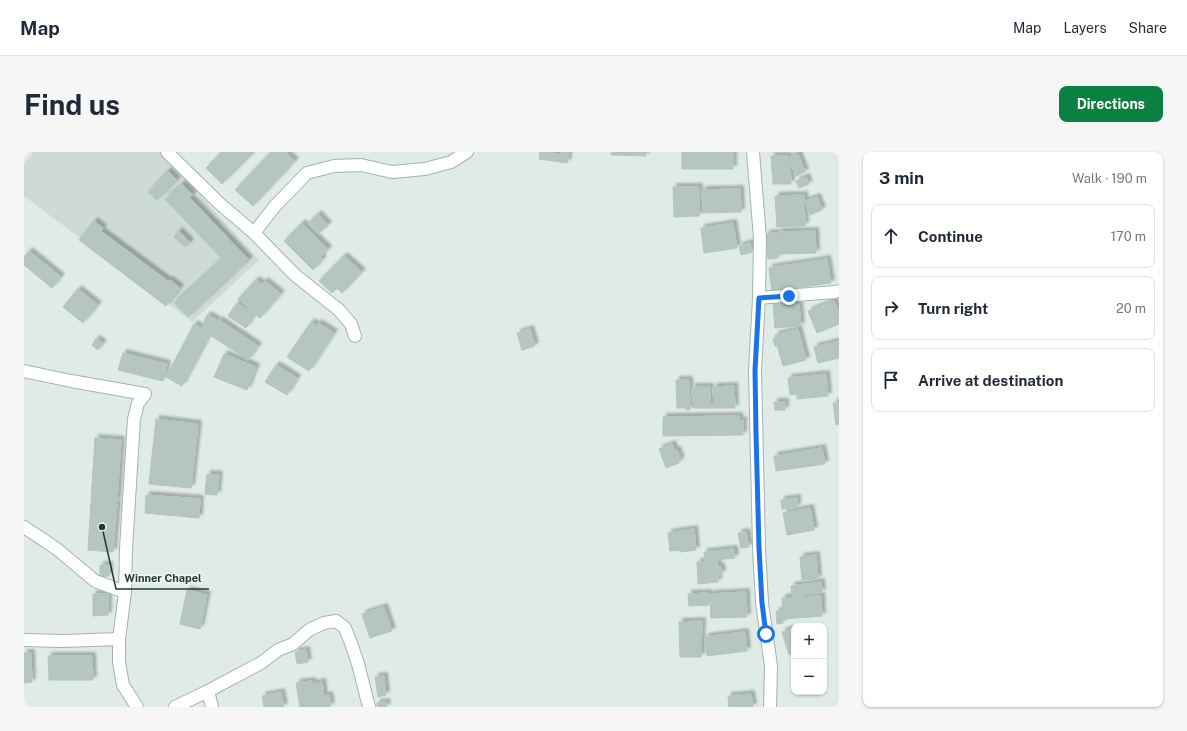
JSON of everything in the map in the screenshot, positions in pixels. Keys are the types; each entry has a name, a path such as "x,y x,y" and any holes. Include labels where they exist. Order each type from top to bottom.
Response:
{"street":[{"path":"167,152 219,203 254,233 295,276 339,310 351,324 355,336"},
{"path":"254,233 275,206 307,173 334,166 360,165 392,172 425,169 451,162 467,152"},
{"path":"752,152 760,238 759,298 755,370 757,503 762,603 771,666 770,707"},
{"path":"759,298 835,292 839,290"},
{"path":"24,371 145,394 138,403 134,418 126,549 125,592 119,640 119,662 123,685 137,707"},
{"path":"24,527 57,549 95,581 125,592"},
{"path":"175,707 261,663 278,650 292,644 309,630 324,623 336,622 345,628 351,643 358,664 368,707"},
{"path":"24,640 119,640"},
{"path":"208,691 212,707"}],"shaded area":[{"path":"33,152 161,152 259,260 192,322 24,196 24,164"}],"building":[{"path":"222,152 254,152 222,184 206,168"},
{"path":"271,152 285,152 295,161 253,206 235,190"},
{"path":"540,152 560,154 561,152 569,152 567,163 539,159"},
{"path":"612,152 646,152 646,156 611,155"},
{"path":"682,152 733,152 733,169 682,169"},
{"path":"798,154 805,172 796,176 789,158"},
{"path":"771,156 788,156 788,163 790,163 791,184 773,184"},
{"path":"168,171 177,180 157,200 148,192"},
{"path":"806,177 809,184 799,188 796,181"},
{"path":"182,184 193,195 189,197 249,260 188,317 174,303 222,259 165,199"},
{"path":"673,187 699,187 699,216 674,217"},
{"path":"740,189 741,212 703,213 702,190"},
{"path":"804,195 805,226 777,227 775,196"},
{"path":"817,197 822,210 810,215 805,201"},
{"path":"318,214 328,225 318,234 308,223"},
{"path":"94,221 103,228 101,231 168,281 170,280 180,288 166,306 79,240"},
{"path":"302,223 328,249 321,257 323,259 313,270 284,241"},
{"path":"733,223 737,248 704,253 701,228"},
{"path":"179,231 190,242 185,247 174,237"},
{"path":"815,231 816,253 779,254 778,232"},
{"path":"776,233 778,258 768,259 766,234"},
{"path":"750,243 752,252 741,255 739,246"},
{"path":"29,251 61,277 52,288 24,265 24,257"},
{"path":"344,256 362,272 342,293 337,288 332,293 319,281"},
{"path":"827,259 831,283 772,291 769,268"},
{"path":"256,280 262,284 265,281 281,294 260,318 238,299"},
{"path":"78,289 98,305 83,323 63,307"},
{"path":"794,300 795,305 799,305 801,326 775,328 773,302"},
{"path":"834,301 839,313 839,324 817,333 808,311"},
{"path":"237,303 255,315 246,328 228,316"},
{"path":"207,315 217,320 182,386 166,377 194,324 201,328"},
{"path":"219,320 258,346 248,360 210,335"},
{"path":"311,322 317,326 318,323 334,333 309,371 287,357"},
{"path":"530,329 535,346 522,350 517,333"},
{"path":"798,329 806,360 783,366 777,345 775,346 773,339 776,338 775,335"},
{"path":"96,339 103,343 98,350 92,345"},
{"path":"839,341 839,358 818,363 814,347"},
{"path":"123,353 167,364 163,381 118,370"},
{"path":"224,354 256,367 247,390 214,377"},
{"path":"276,365 297,378 287,395 265,382"},
{"path":"826,374 828,396 797,399 797,394 790,395 788,378"},
{"path":"676,380 689,380 690,410 686,410 686,408 677,408"},
{"path":"734,386 735,408 693,408 692,387 710,387 710,404 714,404 713,387"},
{"path":"774,402 785,402 785,410 775,410"},
{"path":"833,403 839,403 839,424 836,425"},
{"path":"739,416 739,421 743,420 743,435 663,436 663,417"},
{"path":"156,419 198,424 191,488 149,484"},
{"path":"95,438 121,440 117,502 91,501"},
{"path":"672,444 675,451 677,450 681,460 678,461 679,463 666,468 659,449"},
{"path":"822,448 825,464 776,471 774,456"},
{"path":"207,474 219,475 217,495 205,494"},
{"path":"146,495 200,499 199,518 145,513"},
{"path":"797,498 797,507 782,509 781,500"},
{"path":"91,502 117,504 113,552 88,550"},
{"path":"810,508 814,530 787,535 783,513"},
{"path":"694,529 696,550 680,552 680,550 670,551 668,533"},
{"path":"746,532 749,547 741,548 738,533"},
{"path":"734,549 735,558 705,561 704,552"},
{"path":"816,555 818,579 802,580 800,557"},
{"path":"717,561 718,567 721,567 722,574 718,574 718,582 698,584 697,562"},
{"path":"100,565 109,565 109,576 100,577"},
{"path":"821,582 822,592 792,596 791,586"},
{"path":"187,590 207,595 200,629 180,624"},
{"path":"746,592 747,617 711,618 710,594"},
{"path":"708,593 709,605 689,606 688,594"},
{"path":"93,594 108,594 108,615 93,616"},
{"path":"821,596 822,616 783,619 783,623 777,624 776,611 783,611 782,598"},
{"path":"384,607 392,631 370,638 362,614"},
{"path":"702,621 701,657 680,657 679,622"},
{"path":"791,629 791,655 789,655 782,632"},
{"path":"745,632 747,651 707,656 705,637"},
{"path":"306,650 308,662 297,664 295,652"},
{"path":"24,653 31,653 32,682 24,683"},
{"path":"48,656 92,656 93,680 49,680"},
{"path":"384,676 386,695 378,697 375,677"},
{"path":"312,681 312,684 322,682 324,696 329,695 331,706 300,707 296,683"},
{"path":"281,692 284,707 264,707 262,696"},
{"path":"751,694 753,707 729,707 728,696"},
{"path":"386,702 387,707 377,707 377,703"}],"place":[{"name":"Winner Chapel","path":"102,527"}],"route":[{"path":"766,634 762,603 759,548 756,433 755,370 759,298 789,296"}]}
